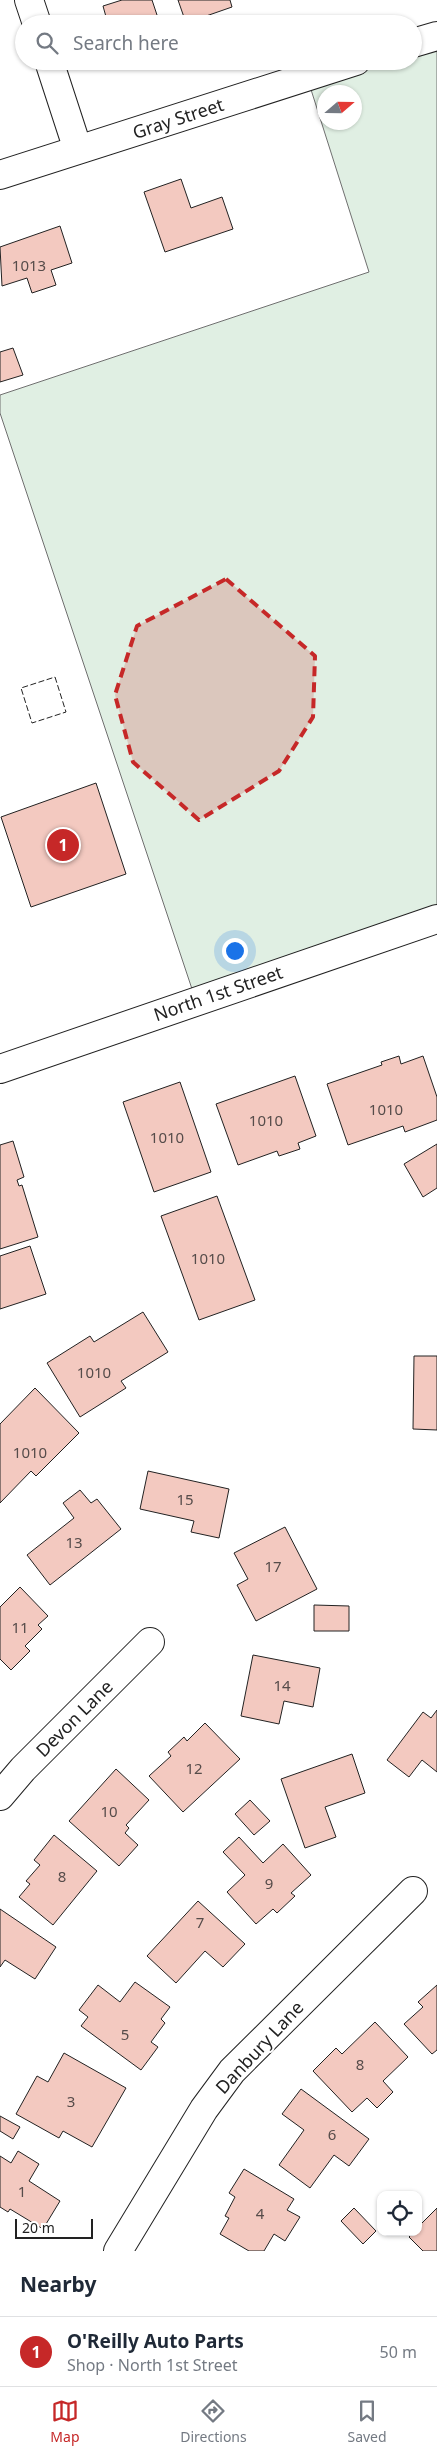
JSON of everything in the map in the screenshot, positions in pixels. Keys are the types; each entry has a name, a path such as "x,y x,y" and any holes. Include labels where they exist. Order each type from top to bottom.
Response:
{"street":[{"path":"29,0 34,15"},
{"path":"422,40 437,36"},
{"path":"52,70 78,150"},
{"name":"Gray Street","path":"0,175 328,70"},
{"name":"North 1st Street","path":"0,1068 437,919"},
{"name":"Devon Lane","path":"0,1796 23,1769 150,1642"},
{"name":"Danbury Lane","path":"118,2251 204,2110 232,2071 412,1891"}],"highlighted area":[{"path":"226,579 315,656 313,717 279,771 199,820 133,762 115,695 137,626"}],"green space":[{"path":"437,36 437,919 196,1001 0,413 0,395 369,272 324,130 362,130 362,85 317,85 317,108 307,77 328,70 422,70 422,40"}],"building":[{"path":"122,0 152,0 157,15 106,15 103,6"},
{"path":"178,0 230,0 232,7 209,15 183,15"},
{"path":"181,179 191,208 222,197 233,229 165,252 144,192"},
{"path":"60,226 72,263 51,270 56,285 32,293 27,278 2,286 0,247"},
{"path":"13,348 23,375 0,382 0,352"},
{"path":"96,783 126,874 31,907 1,817"},
{"path":"399,1056 401,1064 423,1056 437,1097 437,1120 405,1132 403,1126 348,1145 327,1084 382,1065 381,1062"},
{"path":"295,1076 316,1136 298,1143 300,1149 279,1156 277,1151 238,1165 216,1104"},
{"path":"180,1082 211,1172 154,1192 123,1102"},
{"path":"13,1141 24,1177 17,1180 19,1186 22,1185 38,1237 0,1249 0,1145"},
{"path":"437,1144 437,1188 423,1197 404,1164"},
{"path":"217,1196 255,1300 199,1320 161,1216"},
{"path":"30,1246 46,1294 0,1309 0,1256"},
{"path":"143,1312 168,1352 121,1381 126,1388 80,1417 47,1363 90,1336 94,1342"},
{"path":"414,1356 437,1356 437,1430 413,1429"},
{"path":"35,1388 79,1433 36,1476 31,1471 0,1503 0,1424"},
{"path":"148,1471 229,1489 219,1538 191,1532 194,1521 140,1509"},
{"path":"80,1490 91,1503 97,1499 121,1529 50,1585 27,1555 74,1518 63,1503"},
{"path":"285,1527 317,1589 256,1621 237,1585 248,1579 234,1553"},
{"path":"20,1587 48,1616 38,1625 42,1629 25,1646 30,1651 11,1670 0,1659 0,1607"},
{"path":"314,1605 349,1606 349,1631 314,1631"},
{"path":"253,1655 320,1668 313,1707 284,1701 279,1724 241,1716"},
{"path":"437,1710 437,1772 422,1760 409,1777 387,1760 423,1712 431,1718"},
{"path":"205,1723 240,1759 183,1812 149,1776 171,1756 168,1752 184,1737 187,1741"},
{"path":"352,1754 365,1793 325,1807 336,1837 305,1848 281,1779"},
{"path":"116,1769 149,1800 126,1825 129,1828 125,1833 138,1845 119,1866 69,1821"},
{"path":"250,1800 270,1821 254,1835 235,1814"},
{"path":"54,1835 97,1871 53,1925 19,1897 30,1884 26,1881 40,1865 34,1860"},
{"path":"239,1837 263,1863 283,1844 311,1875 291,1893 295,1896 277,1913 273,1909 256,1924 227,1892 245,1875 223,1852"},
{"path":"198,1901 245,1944 223,1967 205,1951 176,1983 147,1956"},
{"path":"0,1909 56,1947 35,1979 5,1960 0,1967"},
{"path":"135,1982 170,2007 161,2019 165,2023 151,2042 158,2047 141,2070 81,2026 88,2017 79,2010 98,1985 120,2002"},
{"path":"437,1985 437,2050 432,2054 404,2024 423,2007 418,2002"},
{"path":"375,2022 408,2057 383,2081 393,2092 377,2108 367,2098 352,2112 313,2071 336,2048 342,2054"},
{"path":"64,2053 126,2088 92,2147 63,2131 59,2138 16,2114 37,2076 48,2082"},
{"path":"301,2089 369,2139 349,2166 334,2155 310,2188 279,2165 304,2130 282,2114"},
{"path":"0,2116 20,2127 13,2139 0,2131"},
{"path":"18,2151 39,2164 29,2181 60,2201 43,2229 10,2209 8,2212 0,2207 0,2156 11,2163"},
{"path":"244,2169 294,2199 287,2210 300,2217 285,2241 274,2234 264,2251 249,2251 220,2234 229,2218 225,2216 235,2197 229,2193"},
{"path":"354,2208 376,2231 363,2244 341,2221"},
{"path":"437,2208 437,2251 423,2251 409,2237 422,2236 422,2223"}],"fence":[{"path":"55,677 66,712 32,723 21,688 55,677"}],"place":[{"name":"O'Reilly Auto Parts","path":"63,845"}]}
